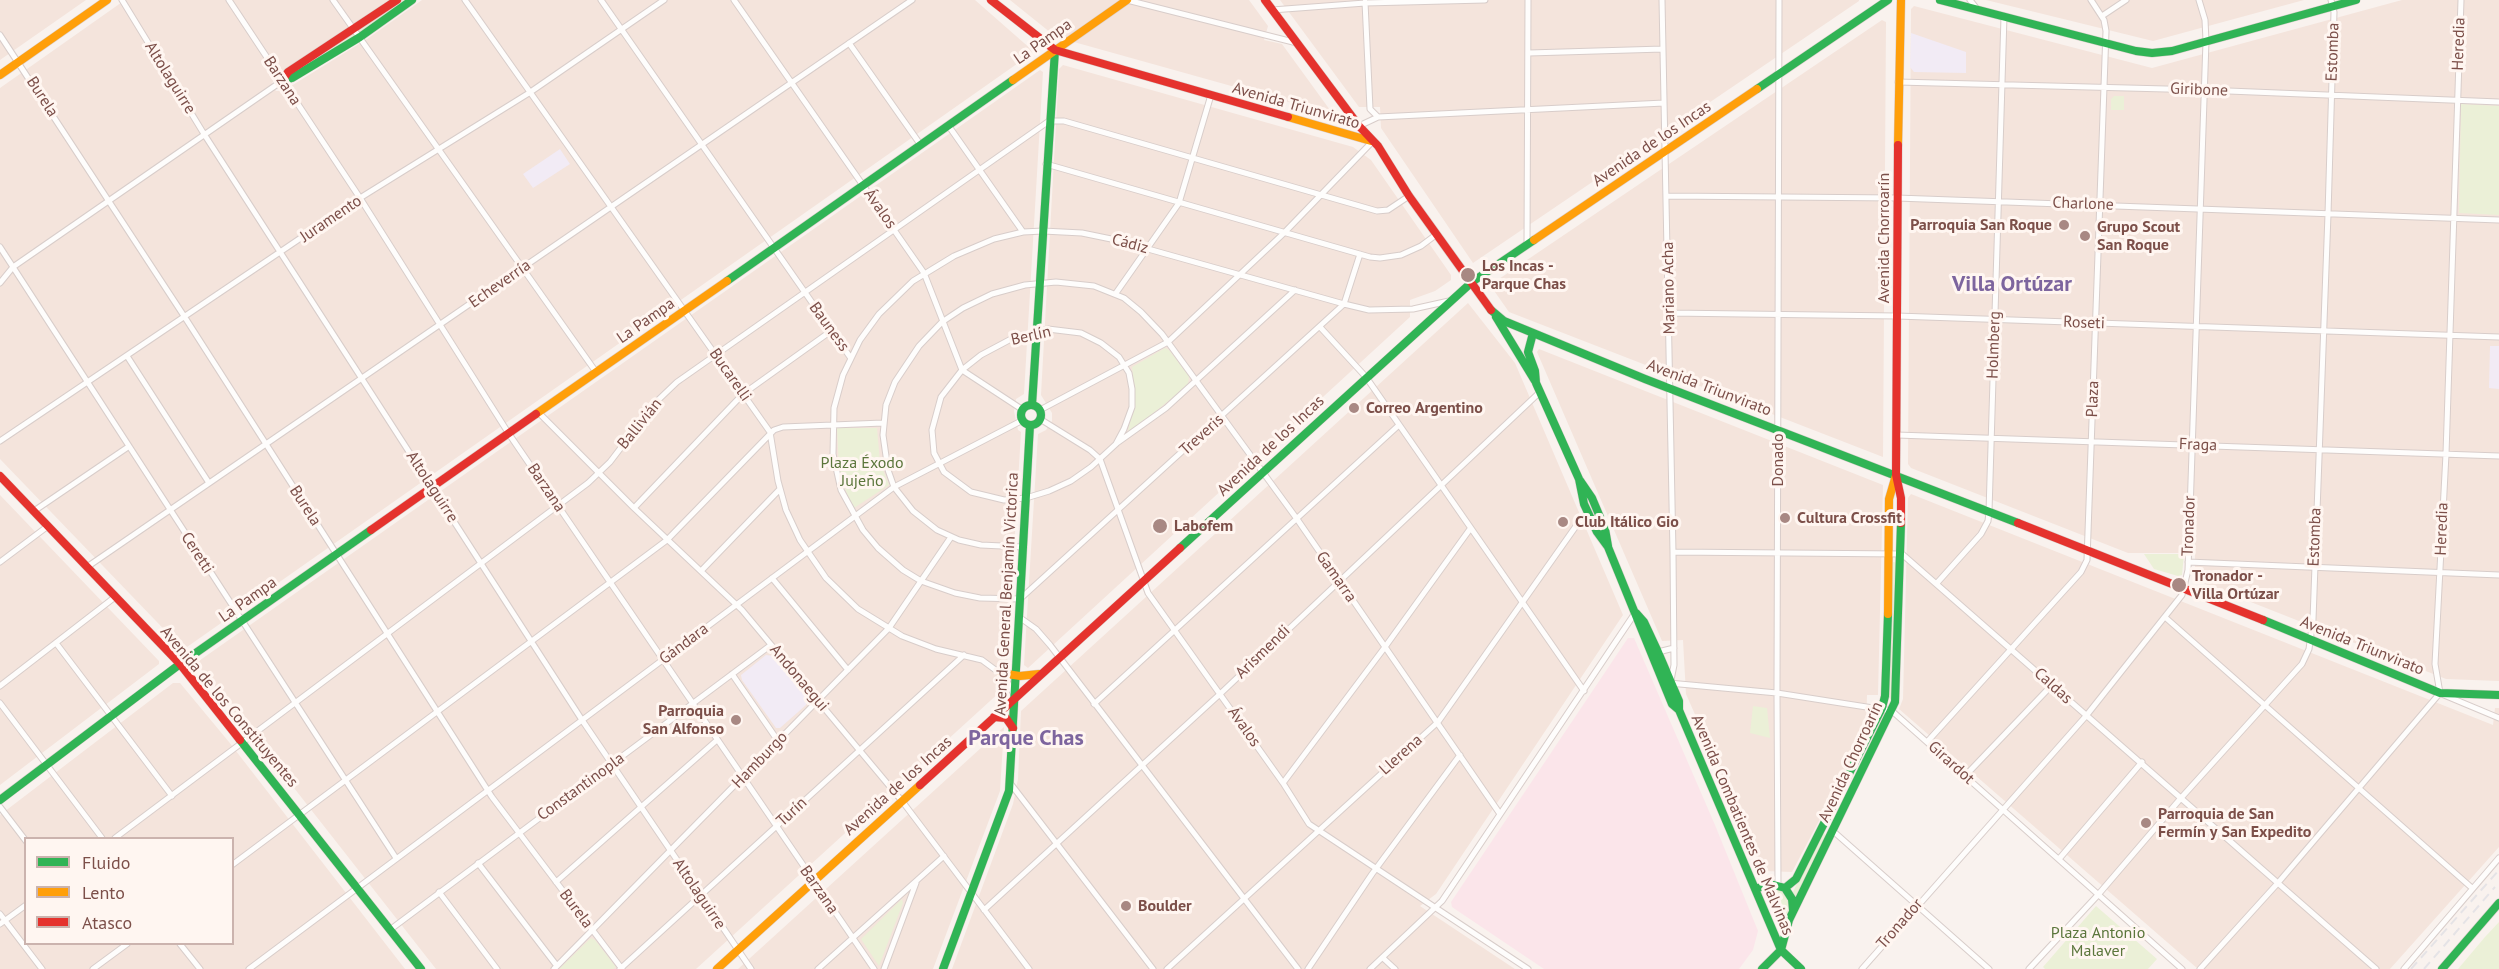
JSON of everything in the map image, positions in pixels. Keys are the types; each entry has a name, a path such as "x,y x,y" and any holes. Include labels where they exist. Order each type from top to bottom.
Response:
{"main road":[{"path":"0,75 106,0"},
{"path":"357,33 397,0"},
{"path":"282,81 292,78 357,33 412,0"},
{"name":"Avenida Triunvirato","path":"991,0 1055,50 1372,141 1494,313 1504,321 2185,588 2440,693 2499,695"},
{"name":"La Pampa","path":"0,800 180,664 1127,0"},
{"path":"1265,0 1372,141"},
{"name":"Avenida de los Incas","path":"717,969 1449,301 1527,244 1888,0"},
{"name":"Avenida Chorroarín","path":"1762,969 1781,950 1786,927 1895,702 1902,554 1901,498 1896,475 1898,82 1901,0"},
{"path":"1940,0 2152,53 2172,51 2332,3 2356,0"},
{"path":"1032,405 1055,50"},
{"name":"Avenida Combatientes de Malvinas","path":"1494,313 1529,374 1536,382"},
{"name":"Avenida Combatientes de Malvinas","path":"1533,333 1528,352 1535,371 1536,382 1579,478 1596,508 1605,529 1608,548"},
{"path":"1026,422 1040,420 1040,410 1032,405"},
{"path":"1023,410 1032,405"},
{"name":"Avenida General Benjamín Victorica","path":"943,969 1007,799 1010,783 1026,498 1026,422 1023,410"},
{"name":"Avenida Chorroarín","path":"1781,886 1796,879 1882,708 1885,696 1890,554 1889,499 1896,475"},
{"name":"Avenida de los Constituyentes","path":"0,476 180,664 244,742 419,968"},
{"name":"Avenida Combatientes de Malvinas","path":"1579,478 1588,512 1597,532 1608,548 1636,613 1638,624 1667,683"},
{"name":"Avenida Combatientes de Malvinas","path":"1636,613 1644,622 1658,651 1672,704 1678,710 1781,950"},
{"path":"1000,673 1016,676 1041,673"},
{"path":"994,717 1006,718 1013,728"},
{"path":"1853,765 1863,771"},
{"path":"1823,825 1833,831"},
{"path":"1755,889 1770,884 1781,886 1792,899 1793,912"},
{"path":"2442,969 2499,903"},
{"path":"1781,950 1801,969"}],"street":[{"name":"Altolaguirre","path":"122,0 204,134 582,720 751,969"},
{"name":"Barzana","path":"229,0 360,198 509,434 874,969"},
{"path":"333,0 596,372"},
{"name":"Bucarelli","path":"465,0 770,432 786,510 808,551 836,589 858,609 889,628 922,644 982,660 1010,683 1015,698"},
{"name":"Bauness","path":"601,0 850,357 836,397 832,425 836,471 841,490 854,516 888,559 921,581 968,596 1020,599"},
{"name":"Juramento","path":"0,441 360,198 530,93 664,0"},
{"name":"Ávalos","path":"734,0 924,273 962,370"},
{"name":"Echeverría","path":"87,567 912,0"},
{"path":"1127,0 1297,43"},
{"path":"1272,10 1365,2 1485,0"},
{"path":"1527,244 1530,53 1528,0"},
{"name":"Mariano Acha","path":"1662,0 1671,388 1674,648 1674,673 1667,683"},
{"name":"Donado","path":"1779,0 1777,693 1781,886"},
{"path":"1970,0 1977,9"},
{"name":"Plaza","path":"1927,742 2081,573 2088,551 2106,43 2106,25 2091,0"},
{"path":"2102,16 2126,0"},
{"name":"Tronador","path":"1862,969 2086,716 2179,602 2185,588 2188,562 2206,41 2205,20 2199,0"},
{"name":"Heredia","path":"2440,693 2435,664 2461,0"},
{"path":"1365,2 1370,109 1378,117"},
{"name":"Estomba","path":"2029,969 2097,896 2181,798 2302,664 2311,640 2328,214 2332,3"},
{"name":"Holmberg","path":"1937,583 1981,534 1989,512 2004,16"},
{"name":"Burela","path":"0,35 110,200 488,790 621,969"},
{"path":"849,43 920,144"},
{"path":"1530,53 1663,49"},
{"path":"0,283 13,267 282,81"},
{"name":"Giribone","path":"1898,82 2204,90 2499,102"},
{"path":"1023,547 975,544 951,537 924,521 906,503 894,487 885,454 883,423 890,392 901,371 919,346 942,322 963,308 992,294 1040,283 1084,284 1116,293 1179,203 1211,95"},
{"path":"1359,126 1378,117 1664,103"},
{"path":"1049,121 1064,120 1377,211 1388,210 1409,196"},
{"name":"Ballivián","path":"117,837 599,474 668,389 1049,121"},
{"path":"948,125 1023,232"},
{"path":"1040,410 1168,342 1284,232 1372,141"},
{"path":"1046,164 1380,258 1401,255 1421,246 1437,234"},
{"name":"Charlone","path":"1667,196 1897,198 2499,220"},
{"name":"Cádiz","path":"850,357 879,314 924,273 985,242 1023,232 1082,233 1369,309 1426,308 1449,301"},
{"name":"Ceretti","path":"0,247 396,858"},
{"name":"Treveris","path":"1020,599 1119,512 1344,304 1360,254"},
{"path":"938,463 952,480 971,492 992,499 1026,498 1071,481 1116,444 1166,408 1295,290"},
{"name":"Gamarra","path":"1116,293 1141,312 1168,342 1223,416 1297,519 1500,814"},
{"name":"Roseti","path":"1669,313 1897,316 2499,337"},
{"path":"1320,327 1366,377 1584,691"},
{"name":"Berlín","path":"938,463 932,442 933,419 941,397 962,370 991,348 1036,331 1059,329 1081,333 1110,349 1125,365"},
{"path":"634,508 743,394 831,331"},
{"path":"127,356 209,483"},
{"path":"1116,444 1132,407 1131,380 1125,365"},
{"path":"962,370 1023,410"},
{"name":"Arismendi","path":"984,910 1220,694 1338,580 1442,486 1540,392"},
{"name":"Andonaegui","path":"539,413 667,540 736,604 902,801 1029,969"},
{"path":"1040,420 1090,450 1100,459"},
{"name":"Gándara","path":"249,969 894,487 938,463 1026,422"},
{"path":"234,864 667,540 770,432 783,427 883,423"},
{"path":"1094,704 1399,425"},
{"name":"Fraga","path":"1897,435 2499,456"},
{"path":"34,511 128,447"},
{"name":"Ávalos","path":"1100,459 1148,593 1283,783 1309,824 1528,969"},
{"path":"701,571 780,489"},
{"name":"Llerena","path":"1167,969 1438,722 1581,519 1596,508"},
{"path":"0,562 48,526"},
{"path":"1283,783 1470,529"},
{"name":"Hamburgo","path":"555,967 889,628 951,537"},
{"path":"1673,552 1902,554"},
{"name":"Caldas","path":"1902,554 2376,969"},
{"path":"2188,562 2499,575"},
{"path":"772,578 848,669"},
{"path":"0,686 115,597"},
{"path":"1370,969 1436,907 1636,613"},
{"path":"1019,617 1036,629 1059,657 1298,969"},
{"path":"2166,618 2472,888"},
{"path":"56,643 172,796"},
{"name":"Constantinopla","path":"391,929 771,645"},
{"path":"1658,651 1674,648"},
{"name":"Turín","path":"621,969 964,655"},
{"path":"732,674 778,741"},
{"name":"Girardot","path":"1667,683 1777,693 1892,711 2059,859 2097,896 2182,969"},
{"path":"1965,776 2052,685"},
{"path":"2200,969 2277,884 2440,693 2499,718"},
{"path":"0,704 101,837"},
{"path":"556,882 717,740"},
{"path":"1308,969 1377,868 1460,755"},
{"path":"2059,859 2142,762"},
{"path":"1010,783 1153,969"},
{"path":"0,807 24,838"},
{"path":"1833,831 1989,969"},
{"path":"818,969 944,856"},
{"path":"2404,969 2499,858"},
{"path":"478,863 555,967"},
{"path":"884,969 917,881"},
{"path":"439,892 497,969"},
{"path":"2,922 24,906"},
{"path":"0,914 2,922 42,969"},
{"path":"93,969 126,945"},
{"path":"181,945 200,969"},
{"path":"1383,958 1395,969"}],"shaded area":[{"path":"0,0 86,0 0,60"},
{"path":"125,0 390,0 274,79 272,84 276,91 283,91 367,39 422,0 975,0 1032,50 1031,54 187,647 181,647 0,459 0,88"},
{"path":"1010,0 1249,0 1268,26 1264,40 1282,44 1330,110 1328,113 1056,37"},
{"path":"1280,0 1859,1 1473,263 1381,128 1380,107 1359,107"},
{"path":"1986,0 2304,0 2153,41"},
{"path":"2402,0 2499,0 2499,681 2446,679 2195,580 2195,553 2128,553 1911,468 1908,464 1911,9 1914,6 2152,68"},
{"path":"1882,20 1886,22 1883,457 1509,312 1490,285"},
{"path":"1911,33 1966,52 1966,73 1914,72 1910,67"},
{"path":"1063,65 1353,147 1371,160 1451,275 1451,280 1435,291 1410,300 1410,317 1028,668 1024,665 1038,434 1046,430 1052,421 1052,413 1041,395 1059,69"},
{"path":"1040,70 1043,72 1024,394 1016,399 1014,411 1018,430 1021,432 1007,667 1001,691 696,969 436,969 196,663"},
{"path":"560,149 570,164 533,188 523,174"},
{"path":"1468,303 1515,363 1623,615 1436,894 1420,906 1515,969 952,969 1013,804 1018,779 1021,711"},
{"path":"2490,346 2499,346 2499,389 2489,388"},
{"path":"1539,349 1883,485 1878,695 1867,695 1866,732 1792,872 1764,871 1686,694 1683,640 1662,641 1537,352"},
{"path":"1911,494 2493,725 2495,708 2499,708 2499,847 2390,969 2198,969 1899,709 1903,699 1908,498"},
{"path":"0,495 159,661 159,664 0,785"},
{"path":"1628,638 1634,638 1758,931 1753,950 1739,969 1544,969 1452,907 1451,902"},
{"path":"766,655 773,656 807,697 806,705 780,728 776,728 742,680 741,675"},
{"path":"173,683 180,683 229,742 405,969 0,969 0,815"},
{"path":"1004,727 1000,791 933,969 738,969"}],"green space":[{"path":"397,0 412,0 292,78 288,72"},
{"path":"2114,96 2124,96 2124,110 2111,110 2111,99"},
{"path":"2461,104 2499,106 2499,215 2459,213"},
{"path":"1165,348 1189,376 1188,385 1130,432 1128,431 1135,398 1132,367"},
{"name":"Plaza Éxodo Jujeño","path":"837,428 877,428 880,462 889,485 854,508 839,470"},
{"path":"2144,554 2184,554 2182,575 2178,576 2154,569"},
{"path":"1893,562 1898,563 1892,700 1888,697"},
{"path":"1753,706 1767,708 1770,738 1750,733"},
{"path":"1824,833 1826,836 1795,898 1793,892 1821,834"},
{"path":"1767,889 1781,889 1791,904 1790,912 1783,921"},
{"path":"902,899 903,903 879,966 861,939"},
{"name":"Plaza Antonio Malaver","path":"2096,906 2157,959 2148,969 2045,969 2043,967"},
{"path":"2499,922 2499,969 2458,969 2485,937"},
{"path":"591,938 616,967 613,969 559,969"}],"railway":[{"path":"2411,969 2499,870"},
{"path":"2424,969 2495,887"}],"traffic: fast":[{"path":"282,81 292,78 360,37 412,0"},
{"path":"1757,89 1888,0"},
{"path":"1940,0 2136,51 2152,53 2172,51 2356,0"},
{"path":"1032,405 1055,50"},
{"path":"727,281 1013,80"},
{"path":"1180,548 1472,282 1534,240"},
{"path":"1491,310 1504,321 1645,379 2018,523"},
{"path":"1496,317 1535,381"},
{"path":"1533,333 1528,352 1535,371 1536,383 1579,479 1592,498 1605,529 1608,546"},
{"path":"1031,405 1038,408 1041,415 1038,422 1031,425 1024,422 1021,415 1024,408 1031,405"},
{"path":"943,969 1009,791 1030,425"},
{"path":"1579,479 1584,504 1597,532 1608,547 1672,704 1679,710"},
{"path":"1762,969 1781,950 1789,920 1895,702 1901,523"},
{"path":"0,800 180,664 371,530"},
{"path":"1636,613 1644,622 1658,652 1679,701 1679,710 1781,950 1801,969"},
{"path":"1785,888 1796,879 1882,708 1885,696 1888,614"},
{"path":"2263,620 2440,693 2499,695"},
{"path":"240,740 421,969"},
{"path":"1755,889 1770,884 1785,888 1792,899 1793,910"},
{"path":"2442,969 2499,903"}],"traffic: slow":[{"path":"0,75 107,0"},
{"path":"1013,80 1127,0"},
{"path":"1898,145 1901,0"},
{"path":"1534,240 1757,89"},
{"path":"1288,117 1371,141"},
{"path":"536,414 727,281"},
{"path":"1888,614 1889,499 1896,475"},
{"path":"1001,673 1020,676 1039,674"},
{"path":"717,969 920,785"}],"traffic: jam":[{"path":"282,81 288,72 397,0"},
{"path":"991,0 1055,50 1288,117"},
{"path":"1265,0 1359,126 1378,146 1409,196 1491,310"},
{"path":"1898,145 1896,475 1901,498 1901,523"},
{"path":"371,530 536,414"},
{"path":"0,476 180,664 240,740"},
{"path":"2018,523 2263,620"},
{"path":"920,785 1180,548"},
{"path":"994,717 1006,718 1013,728"}],"place":[{"name":"Parroquia San Roque","path":"2064,225"},
{"name":"Grupo Scout San Roque","path":"2085,236"},
{"name":"Los Incas - Parque Chas","path":"1468,275"},
{"name":"Correo Argentino","path":"1354,408"},
{"name":"Cultura Crossfit","path":"1785,518"},
{"name":"Club Itálico Gio","path":"1563,522"},
{"name":"Labofem","path":"1160,526"},
{"name":"Tronador - Villa Ortúzar","path":"2179,585"},
{"name":"Parroquia San Alfonso","path":"736,720"},
{"name":"Parroquia de San Fermín y San Expedito","path":"2146,823"},
{"name":"Boulder","path":"1126,906"}],"district":[{"name":"Villa Ortúzar","path":"2012,285"},
{"name":"Parque Chas","path":"1026,739"}]}
